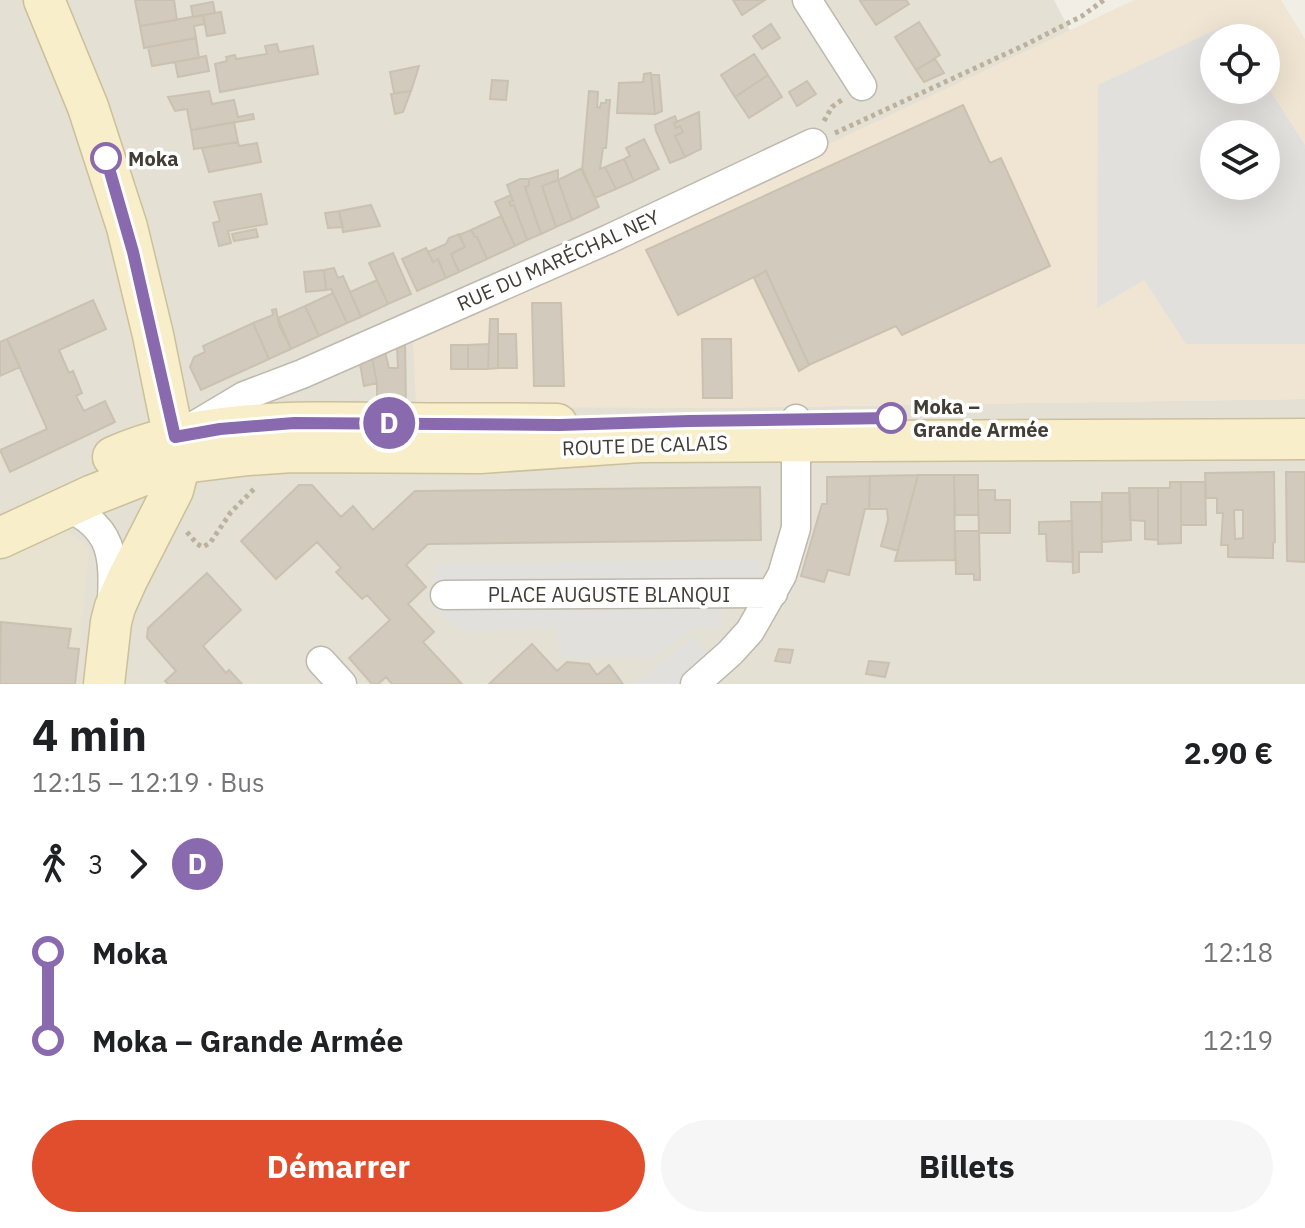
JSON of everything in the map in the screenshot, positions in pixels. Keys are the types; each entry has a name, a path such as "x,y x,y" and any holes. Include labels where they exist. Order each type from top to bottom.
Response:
{"main road":[{"path":"44,0 88,107 117,193 139,276 176,451 177,477 173,490 121,592 111,622 104,684"},
{"name":"ROUTE DE CALAIS","path":"0,509 123,453 176,451 220,458 280,453 480,453 796,431 1205,418 1305,420"},
{"name":"ROUTE DE CALAIS","path":"0,538 154,471 176,451 220,429 294,423 1305,439"}],"street":[{"path":"807,0 862,86"},
{"name":"RUE DU MARÉCHAL NEY","path":"176,451 244,396 302,374 609,239 813,143"},
{"path":"294,423 296,385 302,374"},
{"path":"695,684 742,641 773,593 788,557 796,528 796,431"},
{"path":"67,507 88,517 109,546 113,568 111,622"},
{"name":"PLACE AUGUSTE BLANQUI","path":"445,595 773,593"},
{"path":"321,661 342,684"}],"path":[{"path":"813,143 1027,44 1082,16 1104,0"},
{"path":"813,143 832,107 862,86"},
{"path":"179,527 203,547 210,543 231,512 260,484"}],"shaded area":[{"path":"0,0 1054,0 1070,31 705,408 1305,399 1305,684 0,684"},
{"path":"1134,0 1281,0 1305,39 1305,399 705,408 416,407 413,340"},
{"path":"1200,37 1200,104 1279,104 1305,145 1305,344 1186,344 1144,280 1097,308 1098,85"},
{"path":"59,525 89,548 76,684 0,684 0,553"},
{"path":"762,559 762,578 739,608 722,607 722,627 694,628 654,658 560,657 556,628 463,631 435,610 436,564"},
{"path":"694,636 712,656 678,684 636,683"}],"building":[{"path":"135,0 174,0 177,20 140,26"},
{"path":"733,0 765,0 742,15"},
{"path":"862,0 906,0 909,4 876,25"},
{"path":"213,2 215,13 193,17 191,6"},
{"path":"221,12 225,33 207,36 203,15"},
{"path":"203,15 205,24 194,26 196,38 144,48 140,26"},
{"path":"919,22 940,55 916,70 895,37"},
{"path":"771,24 780,38 762,49 753,36"},
{"path":"196,38 199,58 152,66 148,47"},
{"path":"277,44 279,52 313,46 318,74 220,92 215,64 235,55 236,59 267,54 265,46"},
{"path":"754,54 768,75 735,97 721,75"},
{"path":"206,56 209,71 178,77 175,62"},
{"path":"935,59 944,73 924,82 916,70"},
{"path":"419,66 411,91 394,93 390,72"},
{"path":"651,73 655,114 617,113 619,83 643,82 644,74"},
{"path":"651,75 659,75 662,111 655,114"},
{"path":"768,75 782,97 749,118 735,97"},
{"path":"492,80 508,81 506,100 490,99"},
{"path":"807,81 816,94 797,106 789,92"},
{"path":"209,91 212,104 234,100 238,117 253,114 254,119 191,130 187,109 175,111 168,97"},
{"path":"411,91 403,112 395,114 391,94"},
{"path":"589,91 598,92 597,107 610,100 606,148 603,148 600,169 605,167 616,189 595,198 582,171"},
{"path":"963,105 990,163 1001,158 1050,266 902,335 896,326 809,365 766,271 678,315 646,250"},
{"path":"699,112 701,149 685,157 675,136 683,132 674,123"},
{"path":"675,116 676,128 680,126 683,132 675,136 685,157 670,163 655,125"},
{"path":"234,122 238,142 194,149 191,130"},
{"path":"644,139 659,169 634,181 624,159 630,156 626,148"},
{"path":"238,142 239,146 257,143 261,162 209,172 202,148"},
{"path":"624,159 634,181 616,189 605,167"},
{"path":"582,168 599,207 572,220 558,180"},
{"path":"558,170 558,180 542,186 556,227 541,234 525,187 529,186 529,179"},
{"path":"529,179 529,186 525,187 541,234 527,240 514,205 511,206 509,202 513,201 507,185"},
{"path":"558,180 572,220 556,227 542,186"},
{"path":"261,194 267,224 228,231 231,243 219,246 213,223 220,221 214,202"},
{"path":"511,195 513,201 509,202 511,206 514,205 527,240 515,246 495,202"},
{"path":"371,205 380,226 343,232 339,211"},
{"path":"339,211 343,227 328,228 325,213"},
{"path":"501,216 515,246 487,259 471,230"},
{"path":"256,229 258,237 234,241 232,234"},
{"path":"471,230 487,259 459,272 451,254 465,247 459,235"},
{"path":"459,234 465,247 451,254 459,272 446,278 438,259 433,262 428,252"},
{"path":"426,248 433,262 438,259 446,278 417,291 402,259"},
{"path":"393,253 411,294 388,304 369,263"},
{"path":"334,268 338,278 343,276 361,317 347,323 331,289 326,290 324,270"},
{"path":"324,270 326,290 306,292 304,272"},
{"path":"766,271 809,365 799,371 754,278"},
{"path":"377,280 388,304 361,317 350,292"},
{"path":"333,293 347,323 319,336 305,306"},
{"path":"93,300 106,329 59,350 69,373 73,371 82,393 76,396 84,411 105,401 115,422 10,472 0,450 47,429 7,339"},
{"path":"532,303 561,303 564,386 534,386"},
{"path":"305,306 319,336 291,349 278,318"},
{"path":"276,309 279,325 291,349 269,359 253,323 273,315 272,310"},
{"path":"490,319 498,319 498,368 488,369"},
{"path":"253,323 269,359 201,390 190,367 194,357 205,352 203,346"},
{"path":"498,334 516,334 517,368 498,368"},
{"path":"7,339 20,367 0,376 0,342"},
{"path":"702,339 731,339 732,398 703,398"},
{"path":"405,343 406,406 377,407 377,383 372,358 385,352 389,368 398,368 397,347"},
{"path":"489,344 488,369 468,369 468,345"},
{"path":"451,345 468,345 468,369 451,369"},
{"path":"372,358 377,383 364,386 360,364"},
{"path":"1274,472 1273,558 1228,557 1228,545 1221,545 1223,513 1217,513 1217,498 1206,498 1205,473","holes":["1234,510 1243,510 1243,538 1235,539"]},
{"path":"1286,472 1305,472 1305,562 1287,561"},
{"path":"918,475 898,551 881,546 888,520 887,509 869,509 870,476"},
{"path":"918,475 954,475 955,560 895,561"},
{"path":"954,475 978,475 978,515 955,515"},
{"path":"870,476 869,509 865,509 849,575 828,570 824,582 801,576 822,504 827,504 827,477"},
{"path":"1170,482 1181,482 1181,543 1158,544 1158,488 1170,488"},
{"path":"1181,482 1205,482 1206,525 1181,525"},
{"path":"299,485 312,485 341,517 353,506 373,530 415,491 760,487 761,540 428,544 406,565 426,587 408,604 434,632 423,642 462,684 392,684 386,677 378,684 372,684 349,658 390,620 367,595 362,599 336,572 341,568 317,542 276,579 241,541"},
{"path":"1129,488 1158,488 1158,540 1145,539 1145,521 1130,520"},
{"path":"978,490 995,490 995,500 1010,500 1010,533 979,533"},
{"path":"1102,493 1130,493 1131,540 1102,542"},
{"path":"1071,502 1101,502 1102,552 1079,552 1079,572 1073,573"},
{"path":"1072,521 1073,562 1047,561 1046,534 1039,534 1039,522"},
{"path":"955,531 979,531 980,580 974,580 974,574 956,574"},
{"path":"207,573 241,610 203,646 226,673 229,670 242,684 168,684 165,681 176,671 147,638 148,628"},
{"path":"1,622 71,629 68,648 79,649 75,684 0,684"},
{"path":"532,644 557,671 567,662 589,664 597,675 609,665 623,684 489,684"},
{"path":"779,649 793,650 790,663 775,661"},
{"path":"869,661 889,663 885,677 866,674"}],"bus line":[{"name":"D","path":"106,158 127,227 175,437 260,425 328,422 560,425 891,418"}],"place":[{"name":"Moka","path":"106,158"},
{"name":"Moka – Grande Armée","path":"891,418"}]}
